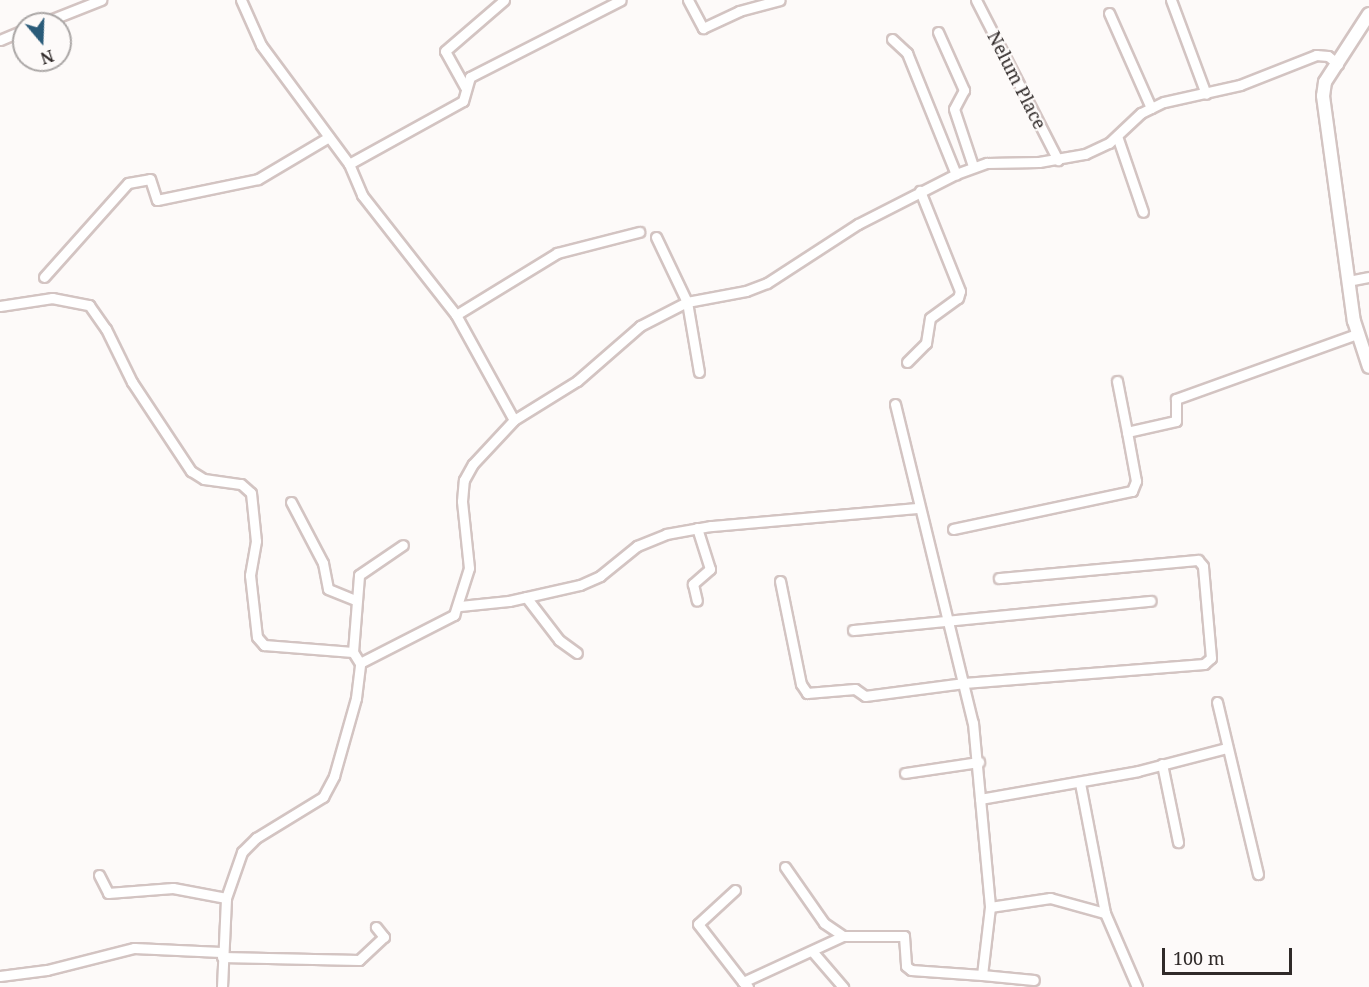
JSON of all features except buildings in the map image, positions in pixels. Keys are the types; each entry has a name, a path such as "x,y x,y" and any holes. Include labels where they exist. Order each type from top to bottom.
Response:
{"main road":[{"path":"1369,14 1325,82 1323,96 1348,281 1357,334 1369,367"}],"street":[{"path":"70,12 101,0"},
{"path":"241,0 261,45 349,164 362,195 456,315 514,420"},
{"path":"465,87 445,51 504,0"},
{"path":"349,164 463,101 465,87 470,77 621,0"},
{"path":"688,0 703,28 739,11 780,0"},
{"name":"Nelum Place","path":"976,0 1058,160"},
{"path":"1171,0 1206,94"},
{"path":"1109,13 1150,108"},
{"path":"938,32 964,90 954,109 973,166"},
{"path":"892,39 907,53 956,174"},
{"path":"360,663 440,625 460,606 469,568 462,501 464,480 472,464 514,420 578,381 640,326 687,302 746,291 767,283 858,224 920,190 973,166 1058,160 1092,151 1117,136 1150,108 1206,94 1316,55 1328,56 1338,64"},
{"path":"1117,136 1143,212"},
{"path":"44,277 128,183 150,179 157,200 258,179 329,138"},
{"path":"907,362 926,343 930,318 958,298 960,291 920,190"},
{"path":"456,315 557,253 639,232"},
{"path":"656,237 687,302 699,372"},
{"path":"1348,281 1369,277"},
{"path":"0,306 52,298 89,305 106,329 132,382 190,471 204,479 241,484 251,493 255,541 250,575 257,638 264,645 353,652"},
{"path":"1127,432 1176,421 1176,399 1357,334"},
{"path":"953,529 1132,491 1136,481 1117,381"},
{"path":"895,404 918,508 950,621 979,762 980,799 990,907 982,975"},
{"path":"291,502 323,563 328,589 355,600"},
{"path":"460,606 526,597 580,585 654,538 697,528 918,508"},
{"path":"697,528 710,569 693,584 697,601"},
{"path":"222,987 221,955 226,898 242,852 256,838 323,797 334,776 352,709 360,663 353,652 355,600 359,574 403,545"},
{"path":"780,580 802,690 815,694 855,689 865,696 964,683 1204,664 1211,658 1203,566 1198,560 999,578"},
{"path":"526,597 558,640 577,653"},
{"path":"853,630 1151,601"},
{"path":"1217,702 1258,874"},
{"path":"980,799 1080,783 1227,748"},
{"path":"905,773 979,762"},
{"path":"1162,764 1178,842"},
{"path":"1080,783 1105,913 1137,987"},
{"path":"785,867 824,923 843,936"},
{"path":"99,875 108,893 172,888 226,898"},
{"path":"735,890 698,924 746,985 843,936 904,936 906,966 911,970 1034,980"},
{"path":"990,907 1050,898 1105,913"},
{"path":"0,976 47,970 134,948 221,955 359,960 384,937 376,927"},
{"path":"812,951 843,987"}]}
